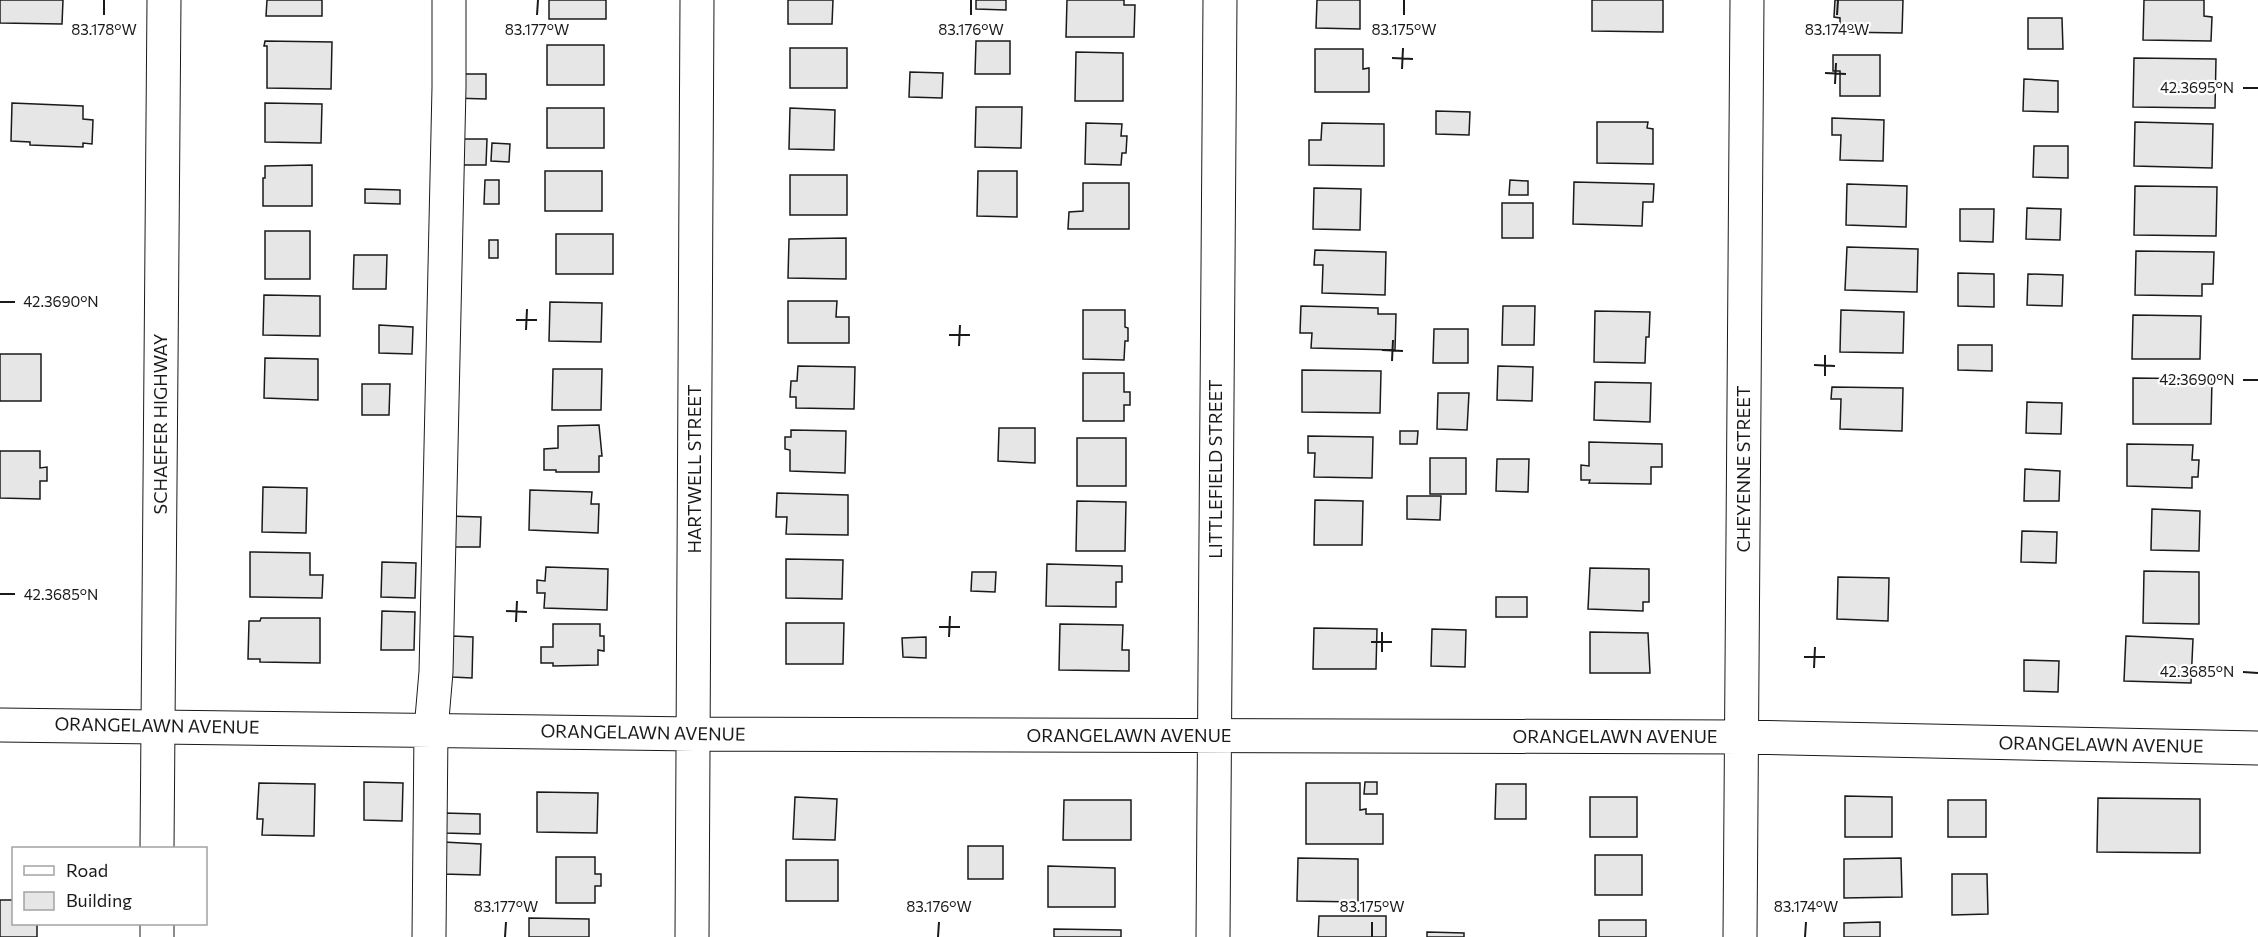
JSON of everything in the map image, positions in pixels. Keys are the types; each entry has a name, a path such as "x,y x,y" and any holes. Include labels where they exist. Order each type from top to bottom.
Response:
{"street":[{"name":"SCHAEFER HIGHWAY","path":"158,847 164,0"},
{"path":"429,937 431,730 436,672 449,0"},
{"name":"HARTWELL STREET","path":"692,937 697,0"},
{"name":"LITTLEFIELD STREET","path":"1213,937 1220,0"},
{"name":"CHEYENNE STREET","path":"1740,937 1747,0"},
{"name":"ORANGELAWN AVENUE","path":"0,725 694,734 1743,737 2258,748"}],"building":[{"path":"0,0 63,0 62,24 0,23"},
{"path":"267,0 322,0 322,16 266,16"},
{"path":"549,0 606,0 606,19 549,19"},
{"path":"788,0 833,0 832,24 788,24"},
{"path":"976,0 1006,0 1006,10 976,9"},
{"path":"1067,0 1124,0 1124,5 1135,5 1134,37 1066,37"},
{"path":"1317,0 1360,0 1360,29 1316,28"},
{"path":"1592,0 1663,0 1663,32 1592,31"},
{"path":"1835,0 1903,0 1902,33 1840,32 1840,18 1834,17"},
{"path":"2144,0 2204,0 2204,16 2212,17 2211,41 2143,40"},
{"path":"2028,18 2062,18 2063,49 2028,49"},
{"path":"265,41 332,42 331,89 267,88"},
{"path":"976,41 1010,41 1010,74 975,74"},
{"path":"547,45 604,45 604,85 547,85"},
{"path":"790,48 847,48 847,88 790,88"},
{"path":"1315,49 1363,49 1363,69 1369,68 1369,92 1315,92"},
{"path":"1076,52 1123,53 1123,101 1075,101"},
{"path":"1833,55 1880,55 1880,96 1840,96 1840,71 1833,71"},
{"path":"2134,58 2216,59 2215,108 2133,107"},
{"path":"910,72 943,73 942,98 909,97"},
{"path":"453,74 486,74 486,99 453,98"},
{"path":"2024,79 2058,81 2058,112 2023,111"},
{"path":"12,103 83,106 83,119 93,120 92,144 83,143 83,147 30,145 30,142 11,141"},
{"path":"265,103 322,104 321,143 265,142"},
{"path":"976,107 1022,107 1021,148 975,147"},
{"path":"547,108 604,108 604,148 547,148"},
{"path":"790,108 835,110 834,150 789,149"},
{"path":"1436,111 1470,112 1469,135 1436,134"},
{"path":"1832,118 1884,120 1883,161 1840,160 1841,135 1832,135"},
{"path":"1597,122 1648,122 1647,128 1653,129 1653,164 1597,163"},
{"path":"2135,122 2213,124 2212,168 2134,166"},
{"path":"1086,123 1122,124 1121,136 1127,136 1126,153 1122,153 1121,165 1085,164"},
{"path":"1322,123 1384,124 1384,166 1309,165 1309,140 1321,140"},
{"path":"454,139 487,139 486,165 454,165"},
{"path":"492,143 510,144 509,162 491,161"},
{"path":"2034,146 2068,146 2068,178 2033,177"},
{"path":"312,165 312,206 263,206 265,166"},
{"path":"545,171 602,171 602,211 545,211"},
{"path":"978,171 1017,171 1017,217 977,216"},
{"path":"790,175 847,175 847,215 790,215"},
{"path":"485,180 499,180 499,204 484,204"},
{"path":"1510,180 1528,181 1528,195 1509,195"},
{"path":"1574,182 1654,184 1653,202 1643,202 1642,226 1573,224"},
{"path":"1083,183 1129,183 1129,229 1068,229 1069,212 1083,211"},
{"path":"1847,184 1907,186 1906,227 1846,225"},
{"path":"2135,186 2217,187 2216,236 2134,235"},
{"path":"1314,188 1361,189 1360,230 1313,229"},
{"path":"365,189 400,190 400,204 365,203"},
{"path":"1502,203 1533,203 1533,238 1502,238"},
{"path":"2027,208 2061,209 2060,240 2026,239"},
{"path":"1960,209 1994,209 1993,242 1960,241"},
{"path":"265,231 310,231 310,279 265,279"},
{"path":"556,234 613,234 613,274 556,274"},
{"path":"846,238 846,279 788,278 789,239"},
{"path":"489,240 498,240 498,258 489,258"},
{"path":"1847,247 1918,249 1917,292 1845,290"},
{"path":"1315,250 1386,252 1385,295 1322,293 1323,265 1314,265"},
{"path":"2136,251 2214,252 2213,284 2202,284 2202,296 2135,295"},
{"path":"354,255 387,255 386,289 353,289"},
{"path":"1958,273 1994,274 1994,307 1958,306"},
{"path":"2028,274 2063,275 2062,306 2027,305"},
{"path":"264,295 320,296 320,336 263,335"},
{"path":"788,301 837,301 836,317 849,317 849,343 788,343"},
{"path":"550,302 602,303 601,342 549,341"},
{"path":"1301,306 1378,308 1378,314 1396,314 1395,350 1311,348 1312,333 1300,333"},
{"path":"1503,306 1535,306 1534,345 1502,345"},
{"path":"1083,310 1125,310 1128,341 1125,341 1124,360 1083,359"},
{"path":"1841,310 1904,312 1903,353 1840,352"},
{"path":"1595,311 1650,312 1645,363 1594,362"},
{"path":"2133,315 2201,316 2200,359 2132,359"},
{"path":"379,325 413,327 412,354 379,353"},
{"path":"1434,329 1468,329 1468,363 1433,363"},
{"path":"1958,345 1992,345 1992,371 1958,370"},
{"path":"0,354 41,354 41,401 0,401"},
{"path":"265,358 318,359 318,400 264,398"},
{"path":"798,366 855,367 854,409 796,408 796,397 790,397 791,381 797,381"},
{"path":"1498,366 1533,367 1532,401 1497,400"},
{"path":"553,369 602,369 601,410 552,410"},
{"path":"1302,370 1381,371 1380,413 1302,412"},
{"path":"1083,373 1124,373 1124,392 1130,392 1130,405 1124,405 1124,421 1083,421"},
{"path":"2133,378 2212,379 2211,424 2133,424"},
{"path":"1595,382 1651,383 1650,422 1594,420"},
{"path":"362,384 390,384 389,415 362,415"},
{"path":"1832,387 1903,388 1902,431 1840,429 1841,399 1831,399"},
{"path":"1438,393 1469,393 1467,430 1437,429"},
{"path":"2027,402 2062,403 2061,434 2026,433"},
{"path":"599,425 602,456 599,456 599,472 544,470 544,449 558,448 558,426"},
{"path":"999,428 1035,428 1035,463 998,461"},
{"path":"791,430 846,431 845,473 790,471 790,450 785,449 785,437 791,437"},
{"path":"1400,431 1418,431 1417,444 1400,444"},
{"path":"1308,436 1373,437 1372,478 1314,477 1315,453 1308,453"},
{"path":"1077,438 1126,438 1126,486 1077,486"},
{"path":"1589,442 1662,444 1662,467 1651,467 1651,484 1589,483 1590,480 1581,480 1581,465 1589,466"},
{"path":"2127,444 2193,445 2192,460 2199,460 2198,477 2192,477 2192,488 2127,486"},
{"path":"0,451 40,451 40,468 47,467 47,481 40,481 40,499 0,498"},
{"path":"1430,458 1466,458 1466,494 1430,494"},
{"path":"1497,459 1529,459 1528,492 1496,491"},
{"path":"2025,469 2060,471 2059,501 2024,501"},
{"path":"263,487 307,488 306,533 262,532"},
{"path":"530,490 592,492 591,504 599,504 598,533 529,530"},
{"path":"777,493 848,495 848,535 786,534 787,517 776,517"},
{"path":"1407,496 1441,496 1440,520 1407,519"},
{"path":"1315,500 1363,501 1362,545 1314,545"},
{"path":"1077,501 1126,502 1125,551 1076,551"},
{"path":"2152,509 2200,511 2199,551 2151,550"},
{"path":"447,516 481,517 480,547 447,547"},
{"path":"2022,531 2057,532 2056,563 2021,562"},
{"path":"250,552 310,553 310,575 323,575 322,598 250,597"},
{"path":"786,559 843,560 842,599 786,598"},
{"path":"382,562 416,563 415,598 381,597"},
{"path":"1047,564 1122,566 1122,582 1116,582 1116,607 1046,606"},
{"path":"546,567 608,569 607,610 544,608 545,593 537,593 537,580 545,581"},
{"path":"1590,568 1649,569 1649,602 1643,602 1643,611 1588,609"},
{"path":"2144,571 2199,572 2199,624 2143,623"},
{"path":"972,572 996,572 995,592 971,591"},
{"path":"1838,577 1889,578 1888,621 1837,619"},
{"path":"1496,597 1527,597 1527,617 1496,617"},
{"path":"382,611 415,612 414,650 381,650"},
{"path":"261,618 320,618 320,663 260,662 260,659 248,659 249,621 260,621"},
{"path":"786,623 844,623 843,664 786,664"},
{"path":"553,624 600,624 600,636 604,636 604,651 598,650 598,665 553,666 553,663 541,663 541,647 553,647"},
{"path":"1060,624 1123,625 1122,650 1129,650 1129,671 1059,670"},
{"path":"1314,628 1377,629 1376,669 1313,669"},
{"path":"1432,629 1466,630 1465,667 1431,666"},
{"path":"1590,632 1648,633 1650,673 1590,673"},
{"path":"453,636 473,637 472,678 452,677"},
{"path":"2126,636 2193,639 2191,683 2124,681"},
{"path":"926,637 926,658 903,657 902,638"},
{"path":"2024,660 2059,661 2058,692 2024,691"},
{"path":"364,782 403,783 402,821 364,820"},
{"path":"1365,782 1377,782 1377,794 1364,794"},
{"path":"259,783 315,784 314,836 262,835 263,819 257,819"},
{"path":"1306,783 1360,783 1360,810 1366,809 1366,814 1383,814 1383,844 1306,844"},
{"path":"1496,784 1526,784 1526,819 1495,819"},
{"path":"537,792 598,793 597,833 537,832"},
{"path":"1845,796 1892,797 1892,837 1845,837"},
{"path":"795,797 837,799 835,840 793,839"},
{"path":"1590,797 1637,797 1637,837 1590,837"},
{"path":"2098,798 2200,799 2200,853 2097,852"},
{"path":"1064,800 1131,800 1131,840 1063,840"},
{"path":"1948,800 1986,800 1986,837 1948,837"},
{"path":"444,813 480,814 480,834 444,833"},
{"path":"443,842 481,844 480,875 442,874"},
{"path":"968,846 1003,846 1003,879 968,879"},
{"path":"1595,855 1642,855 1642,895 1595,895"},
{"path":"556,857 595,857 595,874 601,874 601,886 595,886 595,903 556,903"},
{"path":"1298,858 1358,859 1358,902 1297,901"},
{"path":"1901,858 1902,897 1844,898 1844,859"},
{"path":"786,860 838,860 838,901 786,901"},
{"path":"1048,866 1115,868 1115,907 1048,907"},
{"path":"1952,874 1987,874 1988,914 1952,915"},
{"path":"0,900 12,900 12,925 37,925 37,937 0,937"},
{"path":"1319,916 1386,916 1386,937 1318,937"},
{"path":"529,918 589,919 589,937 529,937"},
{"path":"1599,920 1646,920 1646,937 1599,937"},
{"path":"1880,922 1880,937 1844,937 1844,923"},
{"path":"1054,929 1121,930 1121,937 1054,937"},
{"path":"1427,932 1464,933 1464,937 1427,937"}]}
